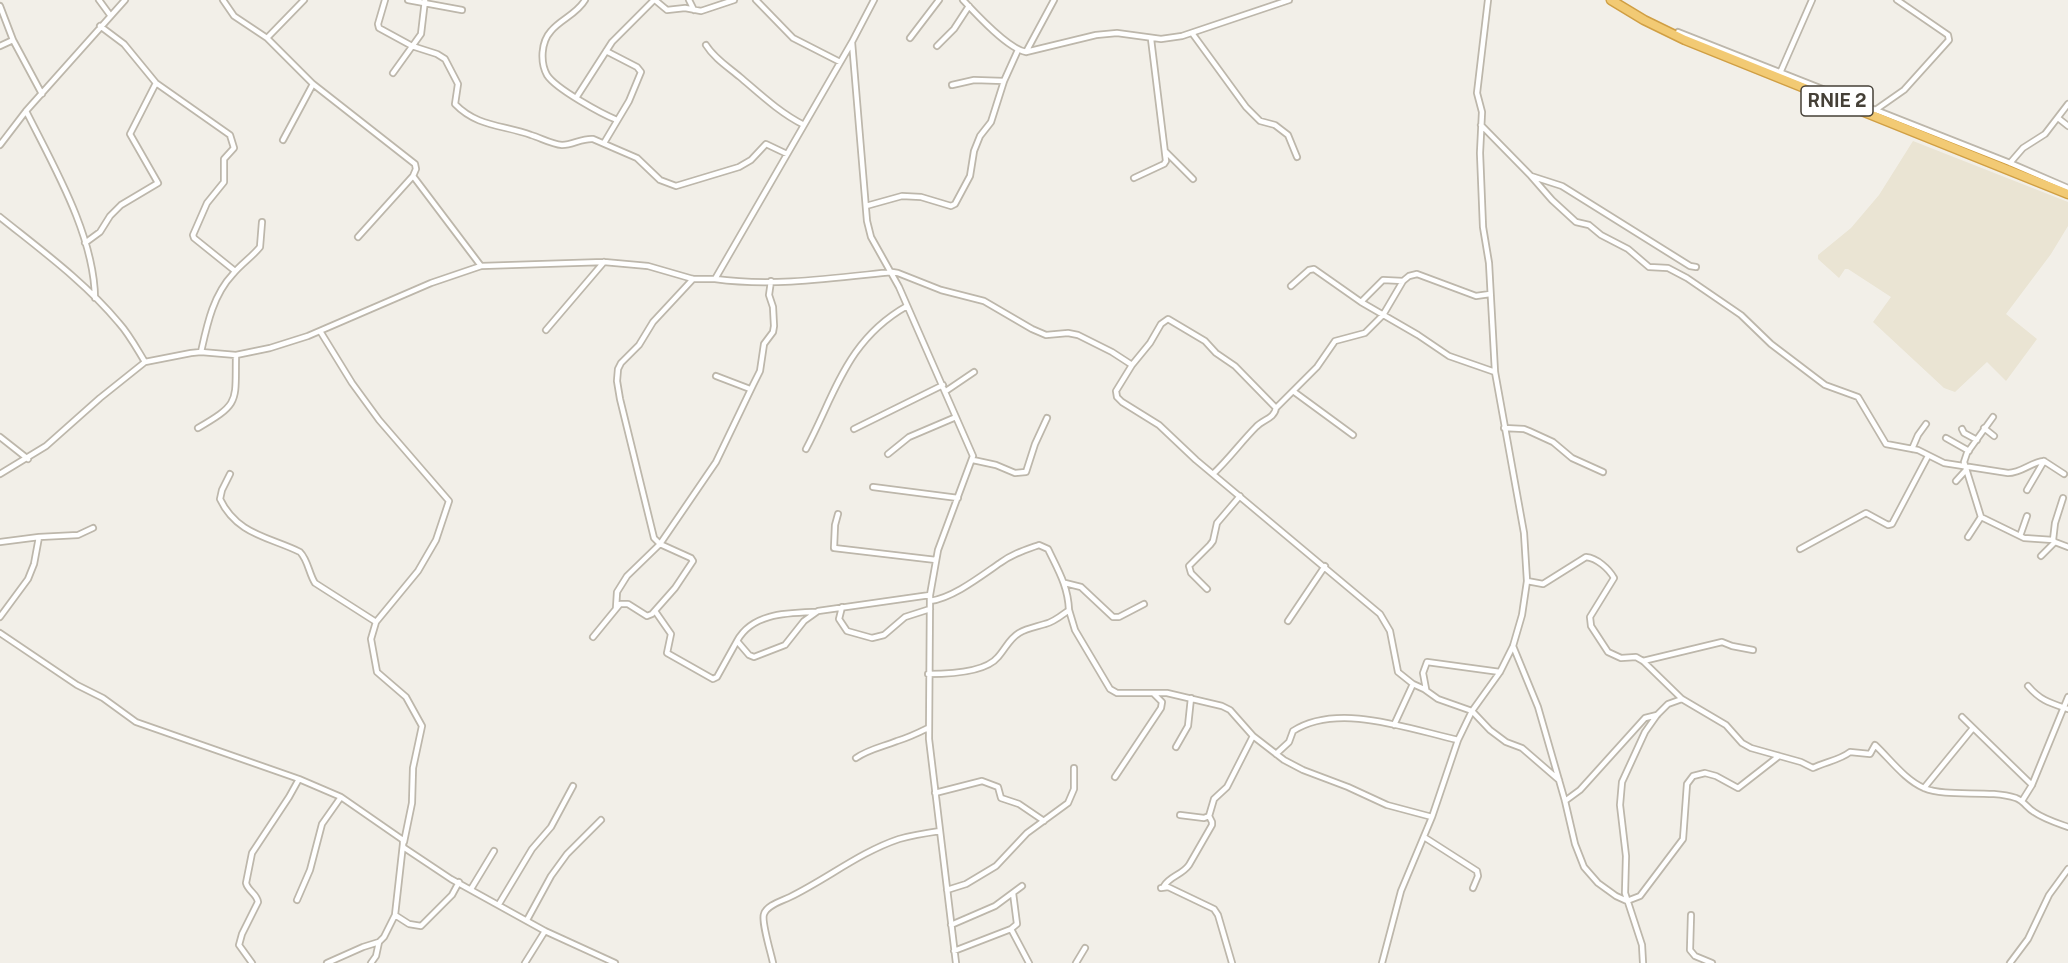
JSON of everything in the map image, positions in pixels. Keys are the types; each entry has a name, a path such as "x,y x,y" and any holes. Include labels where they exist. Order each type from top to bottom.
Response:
{"highway":[{"name":"RNIE 2","path":"1611,0 1668,33 1872,112 2068,194"}],"street":[{"path":"99,0 110,15"},
{"path":"0,146 26,111 125,0"},
{"path":"223,0 234,16 267,38 313,84 415,164 416,169 413,176 358,237"},
{"path":"267,38 303,0"},
{"path":"385,0 378,24 379,28 412,46 445,59 458,84 455,104 486,124 520,131 558,145 566,145 587,138 604,143 637,158 660,180 676,186 739,167 751,160 766,144 787,154"},
{"path":"408,0 462,10"},
{"path":"585,0 572,14 549,32 542,53 547,75 596,111 617,120"},
{"path":"576,98 612,42 654,0 668,10 685,8 707,10 734,0"},
{"path":"688,0 694,10"},
{"path":"756,0 792,38 840,62"},
{"path":"716,279 874,0"},
{"path":"910,38 939,0"},
{"path":"963,0 1018,50 1026,52 1096,35 1117,33 1151,39 1170,38 1192,33 1289,0"},
{"path":"1026,52 1054,0"},
{"path":"1382,963 1401,891 1432,817 1458,740 1472,711 1500,672 1513,646 1522,615 1527,581 1524,533 1495,372 1489,263 1483,227 1480,153 1482,112 1478,93 1488,0"},
{"path":"1619,0 1646,17 1778,75 1812,0"},
{"path":"1872,112 1904,90 1949,40 1948,35 1897,0"},
{"path":"393,73 423,28 425,2"},
{"path":"0,6 13,40 42,94"},
{"path":"936,46 954,30 969,6"},
{"path":"100,26 124,44 156,83 230,135 234,148 224,159 224,182 207,203 193,235 235,272"},
{"path":"1192,33 1238,98 1260,121 1275,125 1288,135 1297,157"},
{"path":"1134,178 1166,161 1151,39"},
{"path":"0,46 13,40"},
{"path":"852,42 866,206 871,237 892,272 971,448 973,460 936,560 930,598 928,728 956,963"},
{"path":"706,45 715,57 775,107 792,120 804,125"},
{"path":"866,206 902,196 921,197 951,206 955,204 970,176 974,151 980,136 991,122 1004,81 1018,50"},
{"path":"604,143 629,101 641,72 637,67 606,51"},
{"path":"952,85 974,81 1004,81"},
{"path":"86,243 100,232 110,216 121,205 158,183 130,134 156,83"},
{"path":"283,140 313,84"},
{"path":"2010,163 2023,148 2045,134 2068,104"},
{"path":"26,111 59,177 86,243 95,280 95,298"},
{"path":"1872,112 2010,163 2068,188"},
{"path":"2058,118 2068,126"},
{"path":"1481,125 1576,222 1589,225 1601,235 1628,249 1649,267 1668,268 1687,278 1741,315 1771,344 1825,385 1858,397 1886,444 1912,449 1944,463 1958,464 1965,469 1980,467 2016,473 2036,462 2044,461 2064,474"},
{"path":"1166,152 1193,179"},
{"path":"413,176 481,266"},
{"path":"1531,176 1562,186 1690,266 1696,267"},
{"path":"0,217 59,263 95,298 120,324 145,362"},
{"path":"201,352 211,313 224,286 260,247 262,222"},
{"path":"546,330 604,262"},
{"path":"0,474 46,446 145,362 201,352 236,356 270,348 320,331 431,283 481,266 604,262 648,266 693,279 735,281 771,281 892,272 952,293 984,301 1032,329 1046,334 1078,335 1105,347 1132,365"},
{"path":"1291,286 1309,270 1314,269 1361,302 1449,356 1495,372"},
{"path":"1213,474 1256,427 1275,413 1276,408 1317,367 1335,340 1365,333 1383,315 1403,281 1409,276 1417,274 1476,296 1490,294"},
{"path":"593,637 616,608 625,603 647,616 655,611 675,588 693,561 692,558 660,544 654,538 620,399 618,369 625,358 639,345 653,322 693,279"},
{"path":"1361,302 1383,280 1403,281"},
{"path":"616,608 617,592 622,584 660,544 716,462 760,371 764,344 773,332 774,326 773,307 769,295 771,281"},
{"path":"806,449 837,383 857,349 887,317 907,306"},
{"path":"1276,408 1235,366 1216,353 1205,341 1168,319 1161,324 1116,391 1117,396 1135,411 1159,425 1213,474 1380,614 1390,631 1398,672 1438,699 1472,711 1490,730 1506,742 1522,748 1559,780"},
{"path":"320,331 352,383 379,420 449,501 436,540 418,571 376,622 371,639 377,672 406,697 422,726 413,768 412,803 403,847"},
{"path":"198,428 222,414 231,405 235,390 236,356"},
{"path":"946,391 974,372"},
{"path":"716,376 750,389"},
{"path":"854,429 943,385"},
{"path":"1293,391 1353,435"},
{"path":"888,454 909,437 956,417"},
{"path":"1993,417 1964,462 1982,517 2020,536 2054,541 2068,547"},
{"path":"973,460 996,465 1015,473 1026,472 1047,418"},
{"path":"1912,449 1926,424"},
{"path":"1504,428 1529,431 1552,442 1572,458 1603,472"},
{"path":"1984,428 1994,436"},
{"path":"1962,429 1964,433 1977,440"},
{"path":"0,437 28,459"},
{"path":"1946,438 1969,451"},
{"path":"1800,549 1866,513 1888,525 1892,524 1928,456"},
{"path":"2027,490 2044,461"},
{"path":"1956,482 1965,469"},
{"path":"230,474 220,499 237,520 257,536 300,552 305,558 309,574 315,583 376,622"},
{"path":"873,487 958,498"},
{"path":"1207,588 1191,573 1189,566 1213,541 1217,523 1240,496"},
{"path":"2041,556 2054,541 2055,523 2063,498"},
{"path":"838,514 834,548 936,560"},
{"path":"2020,536 2027,516"},
{"path":"1968,537 1982,517"},
{"path":"0,542 39,537 78,536 93,528"},
{"path":"0,616 28,579 34,564 39,537"},
{"path":"655,611 671,634 667,653 713,679 717,677 742,631 765,618 785,613 949,595 983,577 1015,554 1039,545 1048,549 1065,583 1075,630 1110,689 1117,693 1167,693 1222,706 1230,710 1253,736 1276,754 1303,770 1348,787 1381,803 1432,817"},
{"path":"1527,581 1543,584 1586,557 1594,558 1613,574 1614,578 1590,617 1591,626 1608,652 1621,658 1635,657 1643,661 1682,699 1726,725 1742,743 1751,748 1801,762 1813,768 1844,757 1850,752 1870,754 1875,745 1912,781 1924,788 1938,791 1989,793 2022,801 2037,815 2068,827"},
{"path":"1288,621 1325,566"},
{"path":"1065,583 1080,587 1113,617 1119,617 1144,604"},
{"path":"842,607 839,619 847,631 872,638 884,635 904,617 930,609"},
{"path":"928,674 966,671 986,665 997,659 1009,640 1016,635 1028,628 1054,621 1069,610"},
{"path":"737,641 749,655 754,657 785,645 804,621 818,611"},
{"path":"0,633 77,685 103,698 136,722 341,796 403,840"},
{"path":"1643,661 1722,642 1753,650"},
{"path":"1513,646 1538,707 1575,844 1584,867 1598,883 1616,896 1627,900 1641,896 1683,839 1687,784 1693,776 1705,773 1716,776 1738,788 1779,756"},
{"path":"1426,690 1423,673 1427,662 1500,672"},
{"path":"1394,725 1413,684"},
{"path":"2028,686 2037,696 2052,705 2066,708"},
{"path":"1154,693 1162,702"},
{"path":"1115,777 1161,708 1167,693"},
{"path":"2022,801 2032,785 2066,708 2068,696"},
{"path":"1176,747 1188,726 1191,698"},
{"path":"1643,963 1642,945 1625,893 1626,856 1620,805 1622,782 1645,732 1657,715 1668,704 1682,699"},
{"path":"1565,801 1580,790 1645,718 1657,715"},
{"path":"1962,717 2032,785"},
{"path":"1276,754 1289,742 1293,731 1316,720 1366,718 1458,740"},
{"path":"856,758 879,746 928,728"},
{"path":"1924,788 1973,728"},
{"path":"1232,963 1218,915 1214,909 1163,887 1169,879 1184,871 1189,865 1212,825 1209,816 1214,799 1227,787 1253,736"},
{"path":"947,890 966,884 996,866 1027,833 1059,811 1071,799 1074,789 1074,768"},
{"path":"252,963 240,945 242,934 258,902 258,898 246,883 252,853 299,779"},
{"path":"935,794 985,782 998,787 1001,798 1018,804 1044,820"},
{"path":"499,904 532,849 551,827 573,786"},
{"path":"297,900 310,870 322,824 341,796"},
{"path":"1180,815 1204,818 1209,816"},
{"path":"527,920 551,876 567,854 601,820"},
{"path":"773,963 763,918 767,909 877,848 919,834 940,831"},
{"path":"1424,837 1477,871 1478,876 1473,888"},
{"path":"403,840 403,847"},
{"path":"327,963 363,946 379,942 384,937 394,915 403,840"},
{"path":"403,847 451,879 544,931 615,963"},
{"path":"471,889 494,851"},
{"path":"2010,963 2028,939 2049,895 2068,869"},
{"path":"394,915 410,924 421,926 452,895 459,882"},
{"path":"951,925 995,906 1022,886"},
{"path":"954,951 1011,929 1017,924 1013,893"},
{"path":"1691,915 1690,950 1695,956 1712,963"},
{"path":"1011,929 1029,963"},
{"path":"525,963 544,931"},
{"path":"371,963 376,956 379,942"},
{"path":"1076,963 1085,948"}],"shaded area":[{"path":"1913,141 2068,202 2068,226 2051,254 2006,314 2037,339 2006,381 1987,362 1955,392 1944,388 1873,322 1891,297 1848,269 1845,269 1839,278 1818,259 1818,255 1851,228 1879,195"}]}
